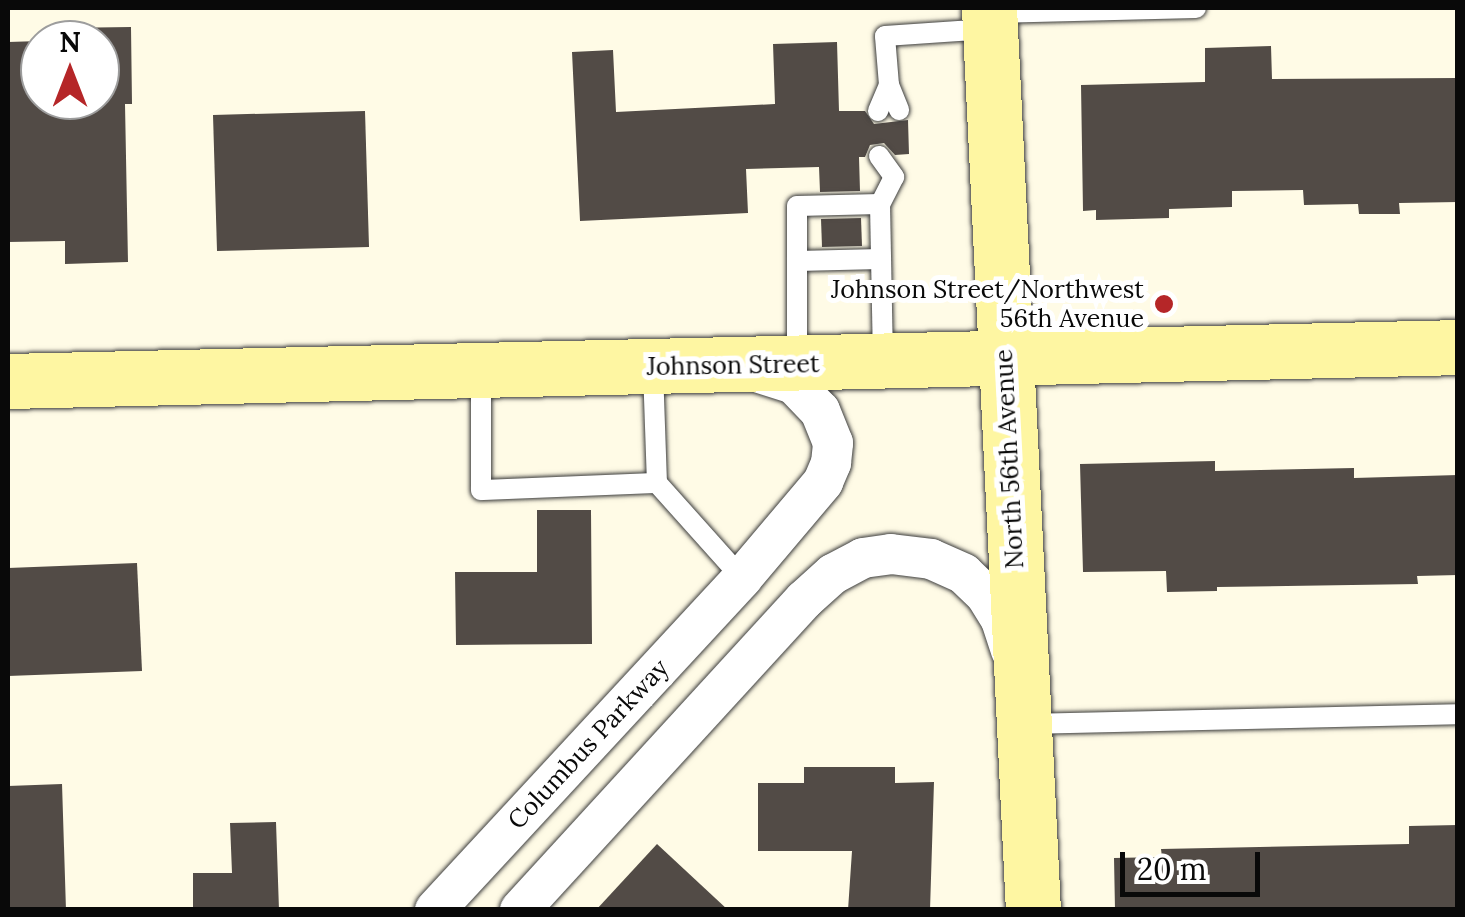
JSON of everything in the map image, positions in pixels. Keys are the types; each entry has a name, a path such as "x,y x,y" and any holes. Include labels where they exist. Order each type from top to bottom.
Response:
{"street":[{"name":"North 56th Avenue","path":"989,16 1032,910"},
{"name":"Johnson Street","path":"8,381 1458,347"},
{"name":"Columbus Parkway","path":"434,910 811,500 831,463 832,444 820,411 794,384 735,365"},
{"path":"520,910 784,622 832,574 863,558 891,554 932,559 964,574 985,594 1001,620 1022,701"},
{"path":"742,578 784,622"}],"lane":[{"path":"888,110 885,36 989,16 1196,8"},
{"path":"883,362 880,204 894,177 890,155"},
{"path":"797,364 796,206 880,204"},
{"path":"796,260 880,259"},
{"path":"653,367 658,483 742,578"},
{"path":"481,371 481,490 658,483"},
{"path":"1022,701 1458,714"}],"building":[{"path":"120,27 131,27 132,104 125,104 128,262 65,264 65,241 8,242 8,42 20,42 20,120 120,120"},
{"path":"837,42 839,111 865,111 874,124 908,120 909,154 895,155 884,143 870,145 865,157 859,157 860,191 820,192 819,167 746,169 748,213 580,221 572,52 613,50 616,112 775,104 773,44"},
{"path":"1271,46 1272,79 1458,78 1458,202 1399,203 1400,214 1359,214 1358,204 1304,205 1303,190 1232,191 1232,207 1169,209 1169,218 1096,220 1096,210 1083,211 1081,85 1205,82 1205,48"},
{"path":"365,111 369,247 217,251 213,115"},
{"path":"861,218 862,246 822,247 821,219"},
{"path":"1215,461 1215,471 1354,468 1354,478 1458,475 1458,575 1417,576 1418,584 1217,587 1217,591 1167,592 1166,571 1083,572 1080,464"},
{"path":"537,510 591,510 592,644 456,645 455,572 537,572"},
{"path":"137,563 142,671 8,676 8,568"},
{"path":"804,767 895,767 895,783 934,782 930,910 848,910 852,851 758,851 758,783 804,783"},
{"path":"62,784 66,910 8,910 8,786"},
{"path":"276,822 279,910 193,910 193,873 232,873 230,823"},
{"path":"1458,825 1458,910 1115,910 1114,858 1162,857 1161,849 1409,844 1409,826"},
{"path":"657,844 728,910 596,910"}],"place":[{"name":"Johnson Street/Northwest 56th Avenue","path":"1164,304"}]}
